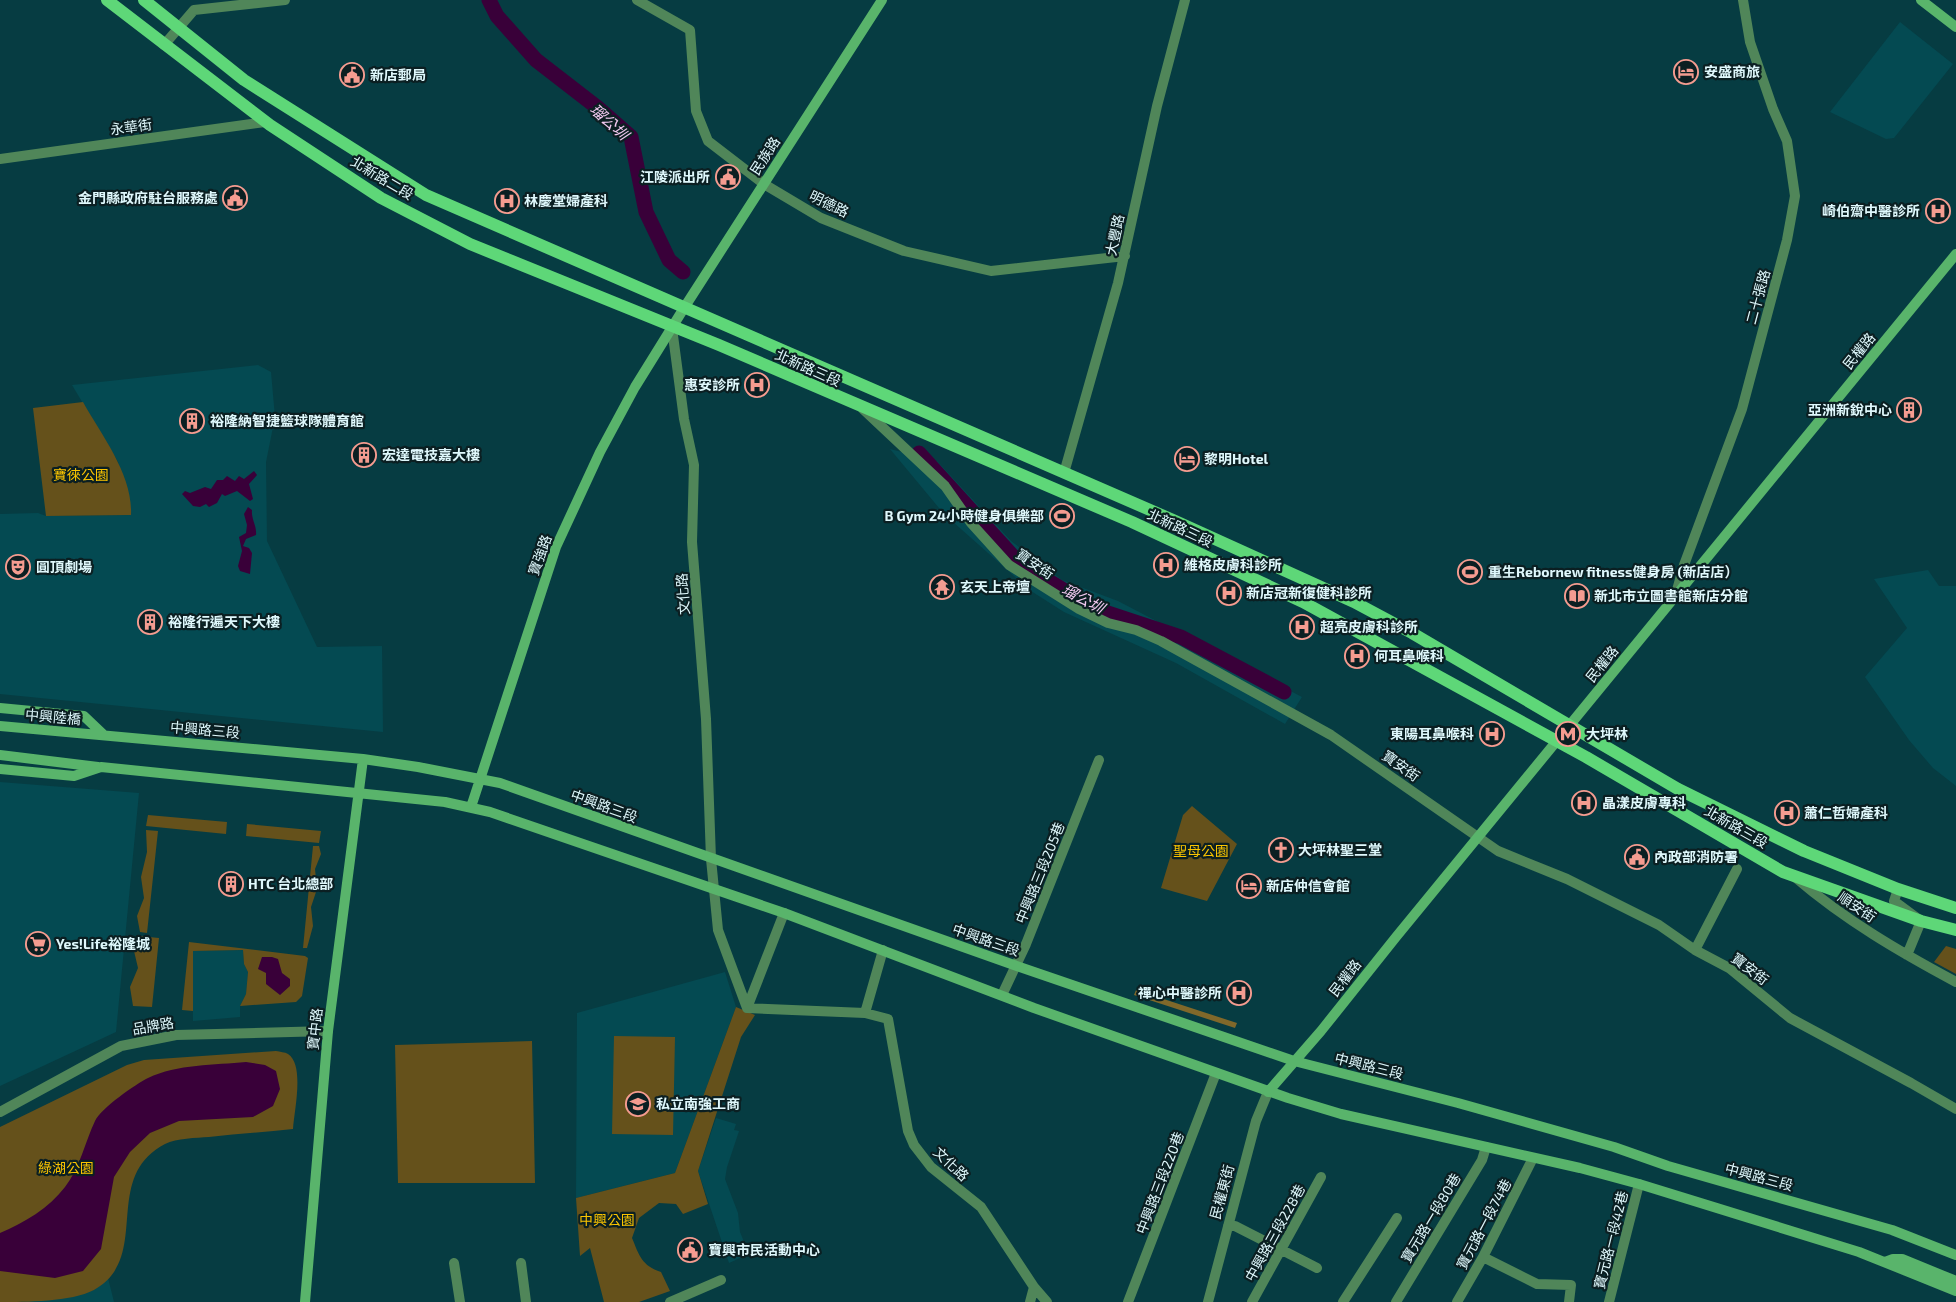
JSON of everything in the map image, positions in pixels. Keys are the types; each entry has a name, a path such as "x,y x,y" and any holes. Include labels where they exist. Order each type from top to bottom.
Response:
{"main road":[{"name":"北新路二段","path":"107,0 265,122 381,198 470,244 672,328"},
{"name":"北新路二段","path":"144,0 244,80 426,195 684,308"},
{"name":"北新路三段","path":"684,308 1064,473 1354,602 1412,632 1568,726 1678,789 1804,851 1898,889 1956,908"},
{"name":"北新路三段","path":"672,328 719,345 862,408 1082,500 1303,602 1556,741 1794,877 1956,930"}],"street":[{"path":"164,45 194,10 285,0"},
{"name":"明德路","path":"637,0 690,30 696,111 708,141 764,184 821,218 904,251 991,271 1040,268 1125,256"},
{"name":"民族路","path":"672,328 882,0"},
{"name":"大豐路","path":"1064,473 1125,256 1157,106 1185,0"},
{"name":"二十張路","path":"1675,597 1684,565 1742,409 1787,240 1795,196 1793,167 1787,141 1773,109 1750,42 1743,0"},
{"path":"1921,0 1956,27"},
{"name":"永華街","path":"0,158 265,122"},
{"name":"民權路","path":"1268,1092 1956,254"},
{"name":"寶強路","path":"472,807 556,547 600,452 634,387 672,328"},
{"name":"文化路","path":"672,328 684,419 694,465 692,542 706,719 711,859 718,930 747,1008 865,1013 888,1020 908,1131 914,1144 931,1167 981,1207 1034,1287"},
{"name":"寶安街","path":"862,408 945,486 971,523 1009,565 1079,609 1108,623 1136,630 1161,641 1331,735 1498,851 1567,879 1658,925 1695,950 1729,968 1790,1018 1956,1109"},
{"path":"0,708 84,716 104,735"},
{"name":"中興陸橋","path":"0,726 104,735"},
{"name":"中興路三段","path":"104,735 363,759 480,778 1014,965 1294,1060 1458,1103 1614,1147 1668,1166 1892,1230 1956,1255"},
{"path":"0,755 472,807 524,822 784,913 1268,1092 1341,1114 1639,1184 1884,1262 1956,1291"},
{"name":"寶中路","path":"305,1302 328,1031 363,759"},
{"name":"中興路三段205巷","path":"1002,995 1014,965 1026,944 1099,760"},
{"path":"0,769 74,776 101,767"},
{"path":"1695,950 1737,869"},
{"name":"順安街","path":"1794,877 1833,907 1908,955 1956,982"},
{"name":"順安街","path":"1898,889 1894,901 1921,920"},
{"path":"747,1008 784,913"},
{"path":"1908,955 1921,920"},
{"path":"865,1013 883,950"},
{"name":"品牌路","path":"0,1112 121,1046 176,1036 328,1031"},
{"name":"中興路三段220巷","path":"1128,1302 1216,1073"},
{"name":"民權東街","path":"1208,1302 1256,1121 1268,1092"},
{"name":"寶元路一段80巷","path":"1396,1302 1482,1160 1486,1147"},
{"name":"寶元路一段74巷","path":"1457,1302 1483,1257 1533,1158"},
{"name":"中興路三段228巷","path":"1252,1302 1321,1176"},
{"name":"寶元路一段42巷","path":"1609,1302 1639,1184"},
{"path":"1343,1302 1397,1218"},
{"path":"1228,1226 1235,1226 1317,1268"},
{"path":"1483,1257 1537,1284 1571,1286 1569,1302"},
{"path":"1884,1262 1902,1259 1956,1281"},
{"path":"454,1263 460,1302"},
{"path":"520,1263 526,1302"},
{"path":"670,1302 720,1280"},
{"path":"1030,1302 1034,1287"},
{"path":"1034,1287 1048,1302"}],"shaded area":[{"path":"1900,22 1953,64 1894,138 1886,139 1830,112"},
{"path":"258,365 271,372 275,417 266,462 267,541 317,647 382,646 383,732 0,694 0,514 38,513 46,516 131,515 118,462 72,385"},
{"path":"890,449 937,461 1011,541 1062,580 1118,601 1302,697 1285,724 1176,663 1064,612 1031,591 944,514"},
{"path":"254,471 257,475 249,484 253,499 250,501 237,491 225,496 222,494 217,503 209,507 206,504 200,507 193,506 182,494 185,491 190,493 205,487 211,489 217,480 223,480 227,476 235,481 239,476 244,479"},
{"path":"248,507 252,510 256,532 256,535 246,539 243,546 249,548 252,553 250,574 240,571 238,566 242,551 239,537 246,533 247,525 244,514"},
{"path":"1928,570 1939,586 1956,586 1956,786 1933,768 1909,740 1865,677 1907,628 1874,579"},
{"name":"Yes!Life裕隆城","path":"0,782 139,793 116,1032 0,1086"},
{"path":"243,950 244,964 248,972 246,994 240,1006 240,1017 193,1021 192,951"},
{"path":"262,957 278,959 282,973 290,979 290,986 280,995 266,984 266,973 258,969"},
{"name":"私立南強工商","path":"725,972 736,1007 675,1173 576,1198 577,1013"},
{"path":"1136,990 1237,1023 1235,1028 1134,995"},
{"path":"246,1062 265,1065 276,1071 280,1089 273,1106 253,1117 179,1121 150,1133 130,1152 114,1177 101,1249 83,1271 55,1278 0,1271 0,1233 36,1214 59,1195 75,1172 95,1121 111,1103 143,1081 159,1073 196,1066"},
{"name":"私立南強工商","path":"716,1118 736,1124 734,1130 739,1131 725,1179 738,1213 740,1232 749,1254 729,1263 698,1171"},
{"path":"108,1278 114,1302 22,1302 74,1296 94,1290"}],"green space":[{"name":"寶徠公園","path":"83,402 122,471 127,485 131,515 46,516 33,408"},
{"name":"聖母公園","path":"1192,806 1237,844 1207,901 1161,888 1183,815"},
{"path":"148,815 227,822 226,834 146,826"},
{"path":"247,824 321,831 319,843 246,836"},
{"path":"146,830 158,831 147,933 140,932 137,916 144,898 141,877 147,852"},
{"path":"313,846 319,846 321,854 315,869 317,889 311,907 313,926 307,948 303,948"},
{"path":"139,936 159,938 152,1007 133,1006 130,987 138,968 134,951"},
{"path":"189,942 305,956 308,958 302,996 296,1002 240,1006 246,994 248,972 244,964 243,950 193,951 193,1011 182,1010"},
{"path":"1946,946 1956,949 1956,974 1934,962"},
{"name":"中興公園","path":"736,1007 755,1015 741,1037 698,1171 708,1204 683,1214 676,1204 659,1203 639,1218 632,1238 642,1259 649,1267 661,1272 670,1291 639,1302 604,1302 590,1248 580,1256 576,1198 675,1173"},
{"path":"614,1036 675,1037 673,1135 612,1134"},
{"path":"532,1041 535,1183 398,1183 395,1045"},
{"name":"綠湖公園","path":"276,1051 288,1054 296,1068 297,1089 293,1129 187,1139 165,1144 146,1159 135,1177 130,1196 121,1258 111,1276 94,1290 73,1297 22,1302 0,1302 0,1127 127,1065 144,1060"}],"waterway":[{"name":"瑠公圳","path":"489,0 497,16 536,60 598,108 631,137 646,212 669,260 683,272"},
{"name":"瑠公圳","path":"919,453 1019,563 1093,608 1181,637 1284,692"}],"place":[{"name":"安盛商旅","path":"1686,72"},
{"name":"新店郵局","path":"352,75"},
{"name":"江陵派出所","path":"728,177"},
{"name":"金門縣政府駐台服務處","path":"235,198"},
{"name":"林慶堂婦產科","path":"507,201"},
{"name":"崎伯齋中醫診所","path":"1938,211"},
{"name":"惠安診所","path":"757,385"},
{"name":"亞洲新銳中心","path":"1909,410"},
{"name":"裕隆納智捷籃球隊體育館","path":"192,421"},
{"name":"宏達電技嘉大樓","path":"364,455"},
{"name":"黎明Hotel","path":"1187,459"},
{"name":"B Gym 24小時健身俱樂部","path":"1062,516"},
{"name":"維格皮膚科診所","path":"1166,565"},
{"name":"圓頂劇場","path":"18,567"},
{"name":"重生Rebornew fitness健身房 (新店店）","path":"1470,572"},
{"name":"玄天上帝壇","path":"942,587"},
{"name":"新店冠新復健科診所","path":"1229,593"},
{"name":"新北市立圖書館新店分館","path":"1577,596"},
{"name":"裕隆行遍天下大樓","path":"150,622"},
{"name":"超亮皮膚科診所","path":"1302,627"},
{"name":"何耳鼻喉科","path":"1357,656"},
{"name":"東陽耳鼻喉科","path":"1492,734"},
{"name":"大坪林","path":"1568,734"},
{"name":"晶漾皮膚專科","path":"1584,803"},
{"name":"蕭仁哲婦產科","path":"1787,813"},
{"name":"大坪林聖三堂","path":"1281,850"},
{"name":"內政部消防署","path":"1637,857"},
{"name":"HTC 台北總部","path":"231,884"},
{"name":"新店仲信會館","path":"1249,886"},
{"name":"Yes!Life裕隆城","path":"38,944"},
{"name":"禪心中醫診所","path":"1239,993"},
{"name":"私立南強工商","path":"638,1104"},
{"name":"寶興市民活動中心","path":"690,1250"}]}
